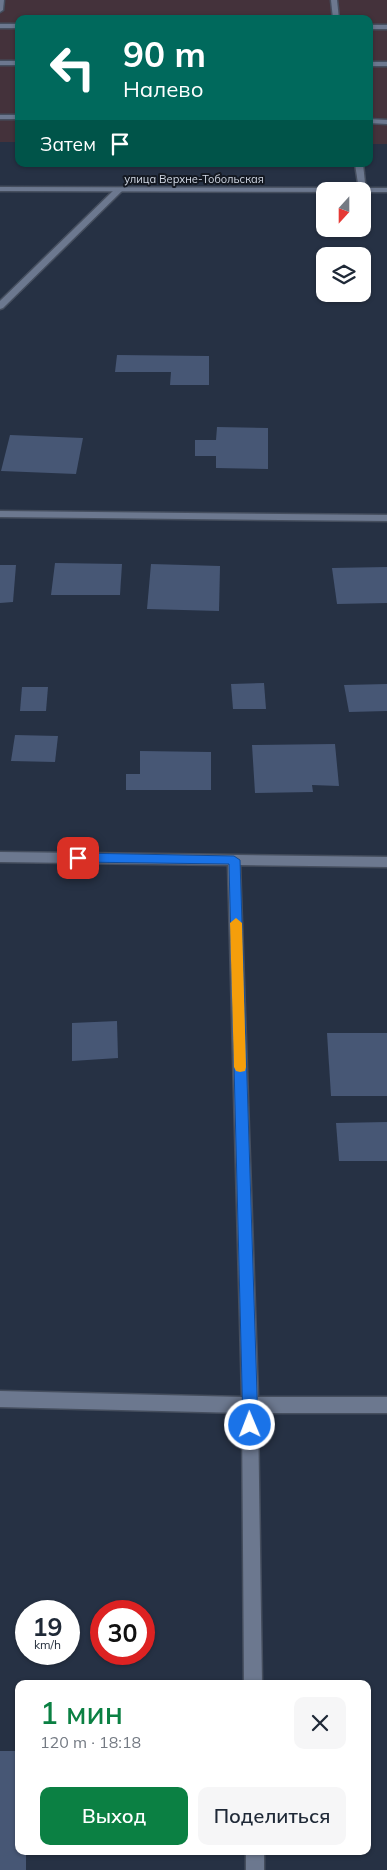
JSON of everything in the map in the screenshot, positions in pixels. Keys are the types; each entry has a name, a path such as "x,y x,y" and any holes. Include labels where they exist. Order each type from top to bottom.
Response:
{"street":[{"path":"0,10 1,0"},
{"path":"334,0 336,15"},
{"path":"0,26 15,26"},
{"path":"373,27 387,27"},
{"path":"0,63 15,63"},
{"path":"373,64 387,64"},
{"path":"0,117 15,117"},
{"path":"373,121 387,122"},
{"path":"359,167 362,182"},
{"name":"улица Верхне-Тобольская","path":"0,190 316,190"},
{"path":"0,306 119,190"},
{"name":"улица Верхне-Тобольская","path":"371,190 387,190"},
{"path":"0,514 387,518"},
{"path":"0,857 387,862"},
{"path":"234,860 250,1405 253,1680"},
{"path":"0,1399 250,1405 387,1405"},
{"path":"255,1855 255,1870"}],"shaded area":[{"path":"0,0 387,0 387,144 373,144 373,15 15,15 15,142 0,142"}],"building":[{"path":"117,355 209,356 209,385 170,385 171,372 115,372"},
{"path":"217,427 268,428 268,469 216,468 216,456 195,456 195,440 216,440"},
{"path":"10,435 83,438 76,474 1,471"},
{"path":"55,563 122,564 120,595 51,595"},
{"path":"151,564 220,566 219,611 147,609"},
{"path":"0,565 16,565 13,602 0,603"},
{"path":"387,567 387,603 337,604 332,568"},
{"path":"264,683 266,709 233,709 231,684"},
{"path":"387,684 387,711 349,712 344,685"},
{"path":"22,687 48,687 46,711 20,711"},
{"path":"15,735 58,736 55,762 11,761"},
{"path":"335,744 339,786 312,785 313,792 255,793 252,745"},
{"path":"140,751 211,752 211,790 126,790 126,774 140,774"},
{"path":"117,1021 118,1058 72,1061 72,1023"},
{"path":"327,1033 387,1033 387,1096 331,1096"},
{"path":"387,1122 387,1161 339,1161 336,1123"},
{"path":"0,1751 15,1751 15,1855 26,1855 26,1870 0,1870"}],"slow traffic":[{"path":"236,923 240,1067"}],"route":[{"path":"78,858 234,860 250,1425"}]}
